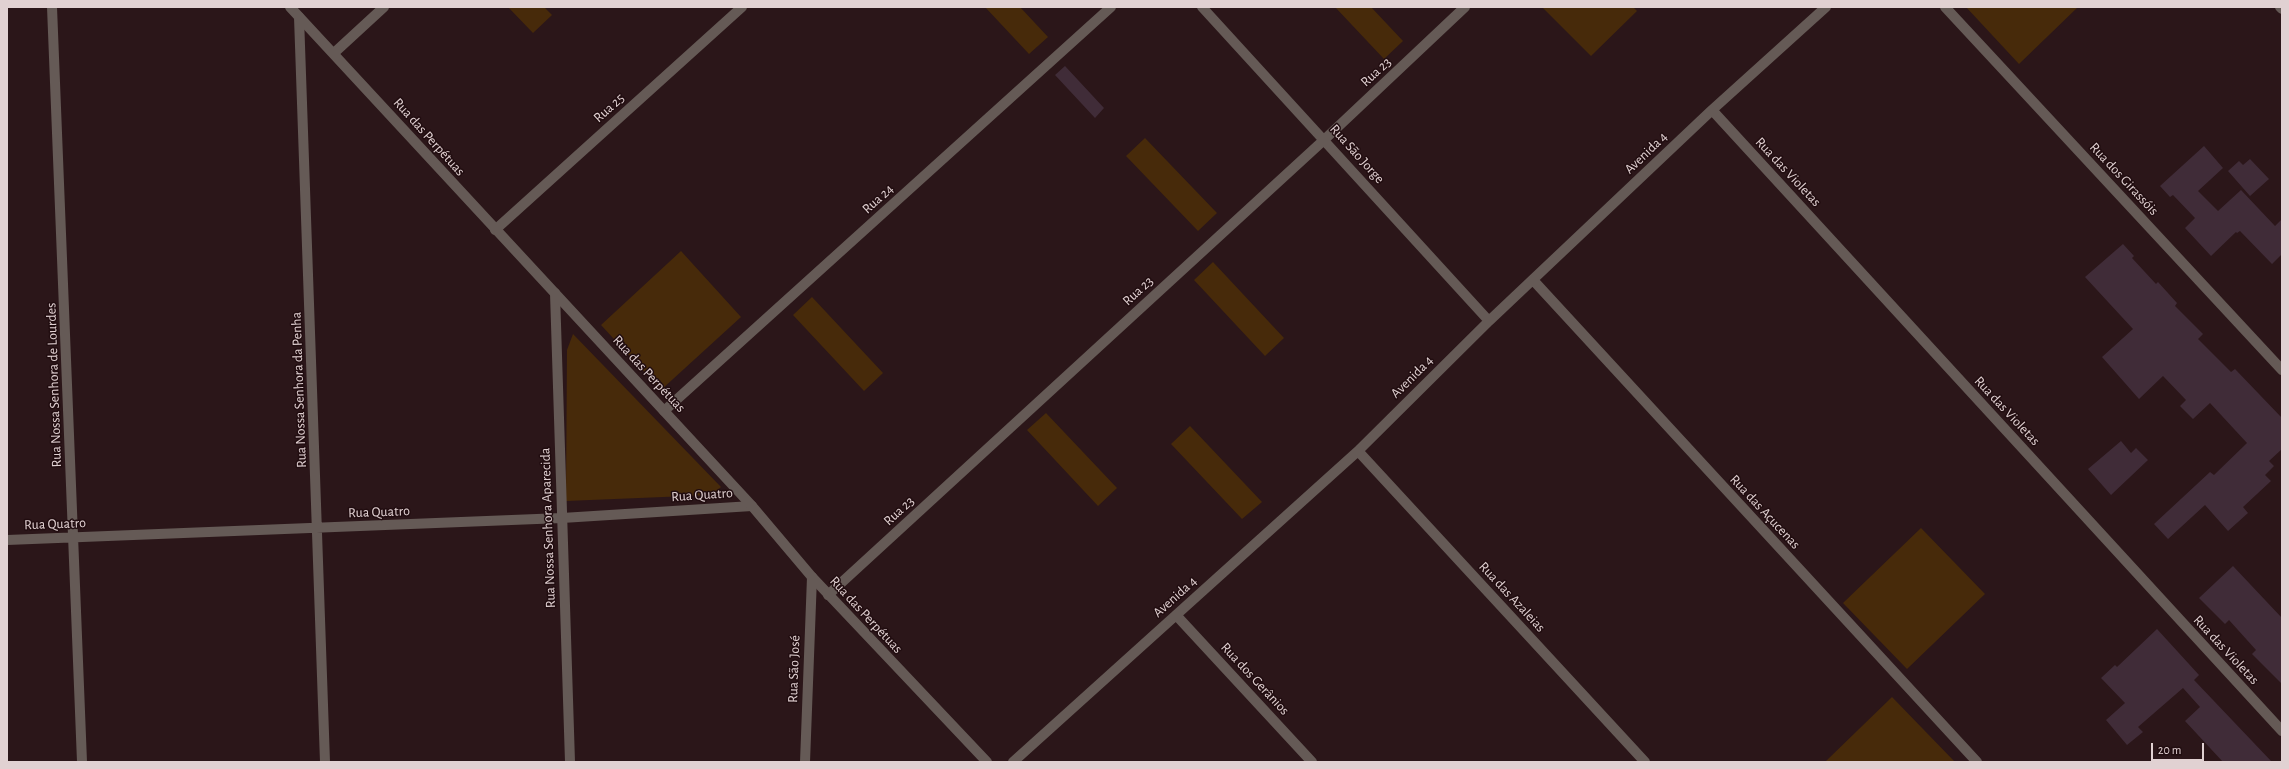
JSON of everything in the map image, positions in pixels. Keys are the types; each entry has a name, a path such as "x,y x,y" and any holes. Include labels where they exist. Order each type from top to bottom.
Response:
{"street":[{"name":"Rua Nossa Senhora de Lourdes","path":"52,7 82,762"},
{"name":"Rua das Perpétuas","path":"290,7 752,506 828,595 986,762"},
{"path":"334,53 384,7"},
{"name":"Rua 25","path":"495,230 742,7"},
{"name":"Rua 24","path":"664,411 1111,7"},
{"name":"Rua São Jorge","path":"1202,7 1325,139 1489,321"},
{"name":"Rua 23","path":"828,595 1325,139 1465,7"},
{"name":"Avenida 4","path":"1013,762 1358,450 1489,321 1712,110 1826,7"},
{"name":"Rua dos Girassóis","path":"1945,7 2282,370"},
{"name":"Rua Nossa Senhora da Penha","path":"299,17 325,762"},
{"name":"Rua das Violetas","path":"1712,110 2282,731"},
{"name":"Rua das Açucenas","path":"1533,280 1977,762"},
{"name":"Rua Nossa Senhora Aparecida","path":"555,293 570,762"},
{"name":"Rua das Azaleias","path":"1358,450 1645,762"},
{"name":"Rua Quatro","path":"7,540 562,518 752,506"},
{"name":"Rua São José","path":"805,762 812,577"},
{"name":"Rua dos Gerânios","path":"1176,614 1312,762"}],"shaded area":[{"path":"508,7 544,7 552,15 533,33"},
{"path":"985,7 1020,7 1048,37 1029,54"},
{"path":"1335,7 1371,7 1403,41 1384,59"},
{"path":"1542,7 1633,7 1637,11 1591,56"},
{"path":"1966,7 2078,7 2019,64"},
{"path":"1145,138 1217,213 1198,231 1126,156"},
{"path":"681,251 741,317 661,390 601,325"},
{"path":"1213,262 1284,338 1265,356 1194,280"},
{"path":"812,297 883,373 864,391 793,315"},
{"path":"573,334 721,487 712,495 566,501 567,350"},
{"path":"1046,413 1117,488 1098,506 1027,430"},
{"path":"1190,426 1262,502 1242,519 1171,444"},
{"path":"1921,528 1985,594 1907,669 1843,603"},
{"path":"1892,697 1955,762 1825,762"}],"building":[{"path":"1065,66 1104,108 1095,118 1055,75"},
{"path":"2204,146 2223,168 2198,191 2218,211 2241,190 2275,226 2282,219 2282,254 2272,264 2240,231 2237,233 2236,232 2211,256 2185,228 2195,218 2173,195 2170,197 2160,186"},
{"path":"2250,159 2269,179 2250,196 2228,171 2239,161 2243,165"},
{"path":"2123,244 2134,256 2132,258 2156,284 2158,282 2177,303 2175,306 2203,334 2198,339 2231,372 2235,369 2282,418 2282,449 2269,461 2274,466 2265,475 2271,481 2243,507 2248,513 2228,531 2205,505 2168,539 2154,524 2210,472 2214,475 2247,443 2210,403 2193,419 2180,406 2186,400 2163,376 2139,399 2102,357 2133,329 2085,277"},
{"path":"2121,441 2131,453 2136,448 2148,460 2111,495 2088,469"},
{"path":"2233,566 2282,618 2282,684 2252,654 2256,650 2229,620 2225,624 2199,598"},
{"path":"2157,629 2199,675 2194,680 2272,762 2223,762 2185,721 2200,707 2183,688 2138,727 2143,732 2127,745 2106,720 2125,703 2101,678 2115,665 2117,667"}]}
